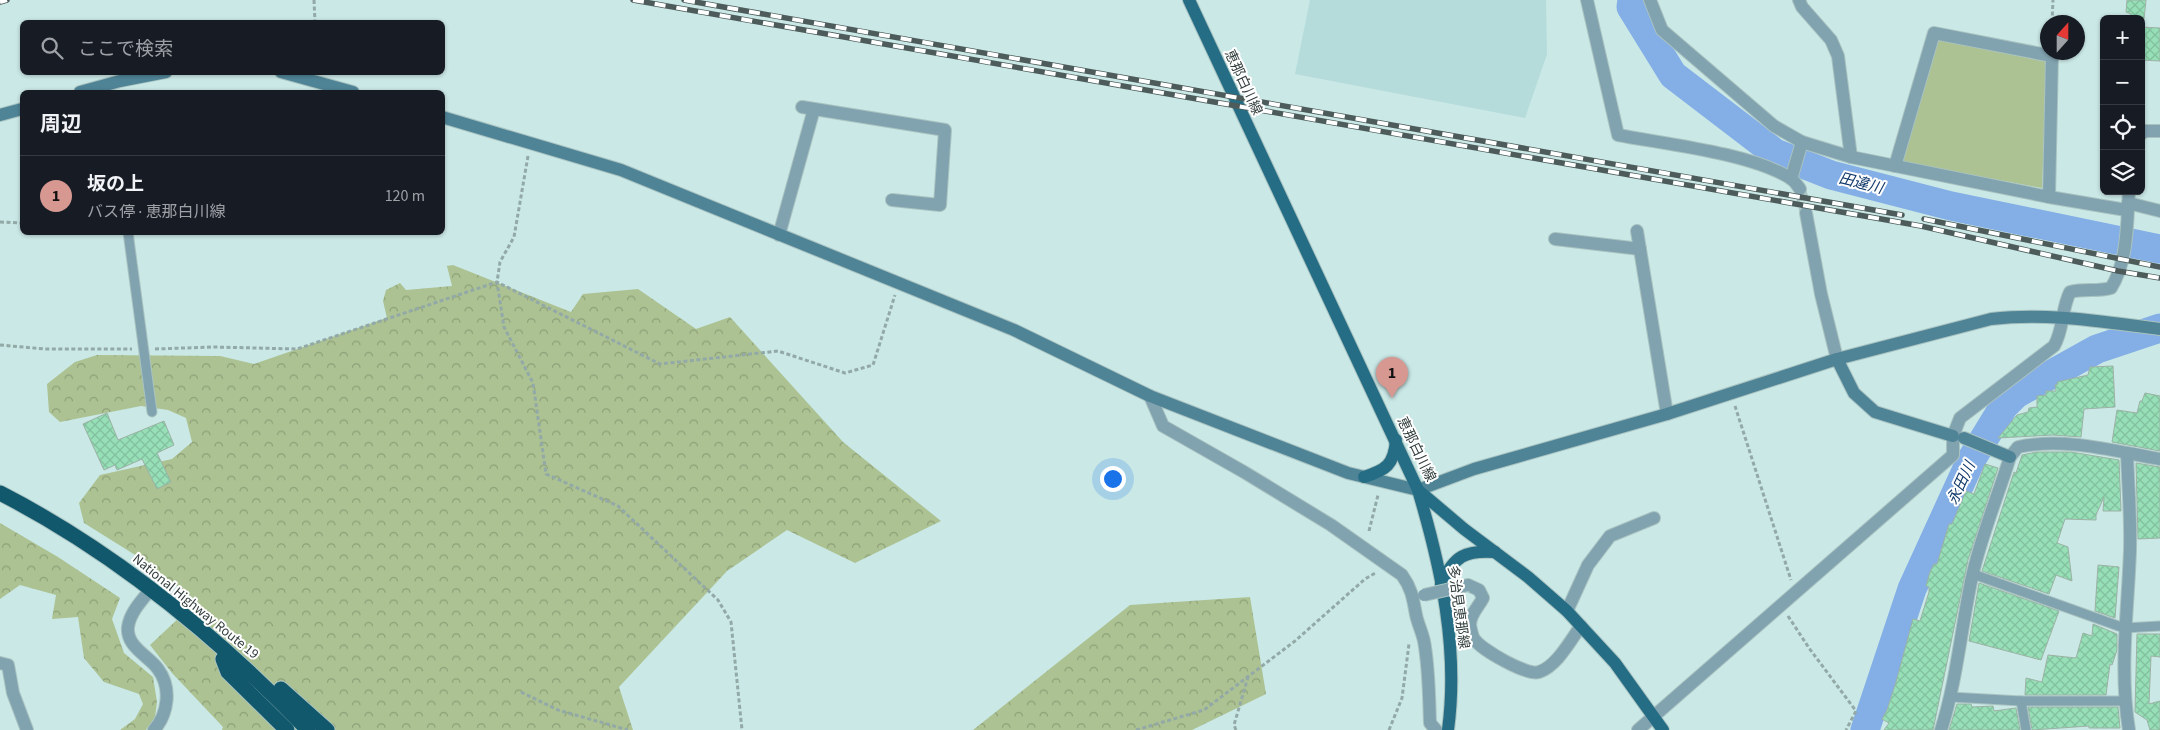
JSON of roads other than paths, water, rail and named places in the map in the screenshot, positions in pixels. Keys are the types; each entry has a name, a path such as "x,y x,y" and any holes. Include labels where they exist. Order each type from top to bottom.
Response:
{"highway":[{"name":"National Highway Route 19","path":"0,493 106,554 254,687 296,730"},
{"name":"National Highway Route 19","path":"0,502 66,539 149,591 256,676 308,730"},
{"path":"223,659 228,672 287,730"},
{"path":"256,676 269,679 327,730"}],"main road":[{"name":"恵那白川線","path":"1189,0 1418,490 1567,611 1615,663 1663,730"},
{"path":"1364,477 1382,471 1390,463 1395,452 1396,440"},
{"name":"多治見恵那線","path":"1418,490 1435,546 1450,652 1452,701 1448,730"},
{"path":"1441,584 1449,567 1458,558 1479,551 1496,552"}],"street":[{"path":"1586,0 1618,135 1734,158 1766,167 1791,179 1800,189"},
{"path":"1650,0 1662,30 1774,126 1802,142 1851,157 2049,197 2128,201 2160,211"},
{"path":"1800,0 1802,6 1832,40 1838,56 1851,157"},
{"path":"1895,166 1934,33 2052,56 2049,197"},
{"path":"105,89 155,75"},
{"path":"292,75 346,90"},
{"path":"779,235 808,108 945,130 940,205 892,200"},
{"path":"0,115 20,110"},
{"path":"445,118 621,170 1014,330 1150,396 1364,477 1418,490 1474,469 1667,414 1837,359 1991,319 2014,316 2064,316 2099,322 2160,328"},
{"path":"2145,131 2160,131"},
{"path":"1791,179 1802,142"},
{"path":"1638,730 1954,455 1959,437 1960,418 2054,346 2061,334 2065,303 2070,292 2082,289 2103,290 2111,288 2116,280 2124,250 2128,201"},
{"path":"1806,213 1821,294 1837,359 1854,393 1875,412 1959,437 2006,455"},
{"path":"1637,232 1667,414"},
{"path":"1555,239 1640,249"},
{"path":"1150,396 1162,426 1244,472 1331,525 1402,575 1419,596 1418,620 1428,667 1430,723 1436,730"},
{"path":"1941,730 1951,697 1958,648 1973,574 2006,455 2018,447 2040,442 2087,445 2160,459"},
{"path":"2127,454 2130,549 2124,628 2124,701 2129,730"},
{"path":"1567,611 1588,565 1610,536 1654,518"},
{"path":"1419,596 1468,585 1479,590 1483,598 1472,614 1470,625 1474,640 1500,659 1537,673 1546,669 1580,626"},
{"path":"149,591 132,613 128,627 129,637 138,650 159,670 165,685 167,700 163,720 154,730"},
{"path":"0,663 8,665 13,693 27,730"}],"lane":[{"path":"128,235 146,349 152,412"},
{"path":"1973,574 2124,628 2160,626"},
{"path":"1951,697 2021,701 2124,701"},
{"path":"2021,701 2026,730"}],"waterway":[{"name":"田違川","path":"1632,0 1631,7 1673,75 1775,153 1831,175 1951,206 2160,249"},
{"name":"永田川","path":"1865,730 1912,589 1971,460 2004,406 2016,394 2097,349 2160,328"}],"tunnel":[{"path":"1800,189 1806,213"}],"railway":[{"path":"0,2 7,0"},
{"path":"633,0 1921,226 2118,271 2160,278"},
{"path":"684,0 1902,215"},
{"path":"1924,219 2160,267"}],"place":[{"name":"坂の上","path":"1392,398"}]}
